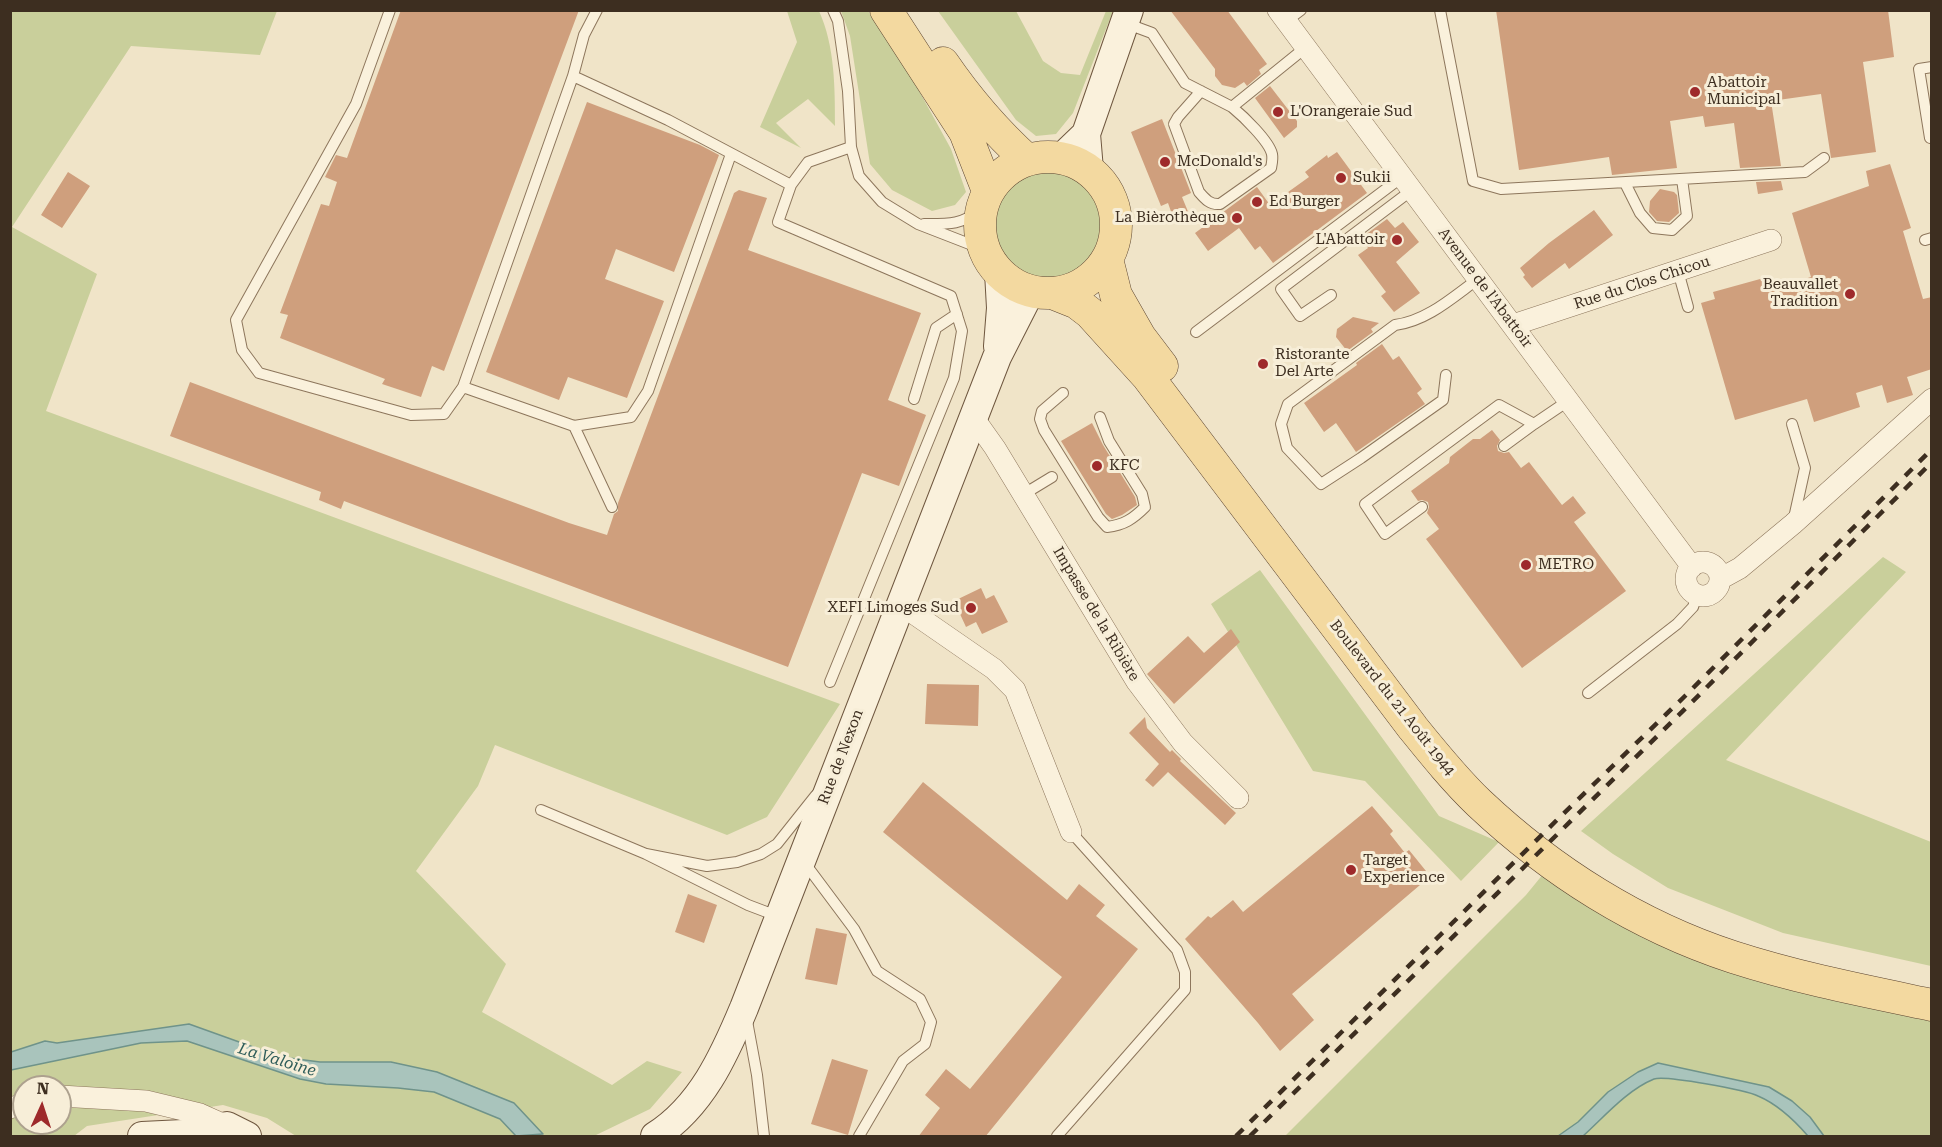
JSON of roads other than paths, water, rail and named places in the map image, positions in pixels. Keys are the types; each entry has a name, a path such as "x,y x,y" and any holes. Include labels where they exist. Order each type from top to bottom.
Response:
{"main road":[{"path":"886,10 965,132 985,200"},
{"path":"908,10 956,81 1004,139 1027,160"},
{"path":"1075,164 1127,17"},
{"path":"1044,157 1075,164 1103,184 1112,202 1116,221 1114,241 1107,259 1092,277 1072,288 1043,292 1014,284 992,261 980,230 985,200 998,177 1011,167 1027,160 1044,157"},
{"name":"Boulevard du 21 Août 1944","path":"1107,259 1116,295 1140,337 1373,646 1453,748 1526,821 1578,861 1642,899 1695,923 1750,944 1824,964 1932,987"},
{"name":"Rue de Nexon","path":"992,261 1001,308 997,357"},
{"name":"Boulevard du 21 Août 1944","path":"1043,292 1077,303 1090,313 1148,377 1413,728 1478,802 1519,839 1576,880 1635,916 1683,938 1733,957 1826,982 1932,1005"},
{"name":"Rue de Nexon","path":"655,1137 668,1128 699,1095 724,1056 997,357 1026,300 1043,292"},
{"path":"142,1137 237,1131"}],"street":[{"name":"Avenue de l'Abattoir","path":"1288,14 1305,48 1692,567"},
{"name":"Rue du Clos Chicou","path":"1513,325 1771,240"},
{"path":"1720,579 1740,568 1793,524 1932,399"},
{"name":"Impasse de la Ribière","path":"973,417 995,448 1137,682 1183,743 1238,798"},
{"path":"1700,563 1711,564 1719,573 1720,579 1717,590 1702,597 1692,593 1686,584 1687,573 1700,563"},
{"path":"900,604 994,669 1015,690 1071,832"},
{"path":"72,1097 146,1101 200,1114 237,1131"}],"lane":[{"path":"390,10 356,104 236,320 242,350 259,373 411,415 444,414 463,387 573,76 584,35 597,10"},
{"path":"833,10 838,21 848,91 851,147 859,176 882,202 918,225 992,261"},
{"path":"1440,10 1473,181 1501,189 1805,172 1824,158"},
{"path":"1127,17 1152,33 1185,83 1201,91 1232,107 1245,117 1271,150 1271,168 1220,204 1206,201 1199,192 1174,124 1201,91"},
{"path":"1232,107 1305,48"},
{"path":"1930,138 1919,69 1932,67"},
{"path":"573,76 668,120 791,185"},
{"path":"830,682 954,378 962,331 951,296 778,222 791,185 808,162 851,147"},
{"path":"463,387 574,426 631,417 648,391 731,154"},
{"path":"1625,183 1640,213 1653,228 1672,230 1688,216 1682,179"},
{"path":"1331,295 1300,316 1281,290 1407,183"},
{"path":"1196,332 1407,183"},
{"path":"918,225 952,224 969,219 985,200"},
{"path":"1678,271 1689,307"},
{"path":"1446,375 1443,400 1321,484 1287,448 1281,424 1288,404 1395,325 1411,323 1478,279"},
{"path":"914,399 936,328 957,314"},
{"path":"1064,393 1042,411 1040,419 1044,430 1098,517 1107,527 1122,525 1134,518 1144,507 1142,494 1109,441 1100,417"},
{"path":"1504,446 1568,401"},
{"path":"1422,507 1385,534 1365,504 1499,405 1534,424"},
{"path":"1792,424 1805,468 1793,524"},
{"path":"574,426 612,507"},
{"path":"1023,494 1052,477"},
{"path":"1588,693 1677,624 1693,607 1697,595"},
{"path":"646,854 707,866 737,862 761,854 777,844 837,769"},
{"path":"541,810 646,854 748,905 780,916"},
{"path":"1057,1137 1185,990 1185,972 1177,950 1071,832"},
{"path":"802,859 854,929 877,971 920,999 931,1022 925,1044 903,1061 860,1137"},
{"path":"744,1008 757,1075 764,1137"}],"water":[{"name":"La Valoine","path":"189,1024 281,1057 320,1062 391,1062 437,1072 514,1103 543,1134 516,1136 500,1119 434,1092 326,1084 300,1079 187,1041 141,1043 11,1070 11,1052 45,1041 57,1043"},
{"path":"1658,1063 1769,1087 1792,1101 1810,1117 1824,1136 1808,1136 1785,1113 1758,1096 1706,1084 1661,1078 1654,1079 1634,1090 1583,1136 1558,1136 1578,1122 1608,1092 1638,1072"}],"railway":[{"path":"1236,1136 1685,696 1932,449"},
{"path":"1250,1136 1691,703 1932,462"}],"place":[{"name":"Abattoir Municipal","path":"1695,92"},
{"name":"L'Orangeraie Sud","path":"1278,112"},
{"name":"McDonald's","path":"1165,162"},
{"name":"Sukii","path":"1341,178"},
{"name":"Ed Burger","path":"1257,202"},
{"name":"La Bièrothèque","path":"1237,218"},
{"name":"L'Abattoir","path":"1397,240"},
{"name":"Beauvallet Tradition","path":"1850,294"},
{"name":"Ristorante Del Arte","path":"1263,364"},
{"name":"KFC","path":"1097,466"},
{"name":"METRO","path":"1526,565"},
{"name":"XEFI Limoges Sud","path":"971,608"},
{"name":"Target Experience","path":"1351,870"}]}
